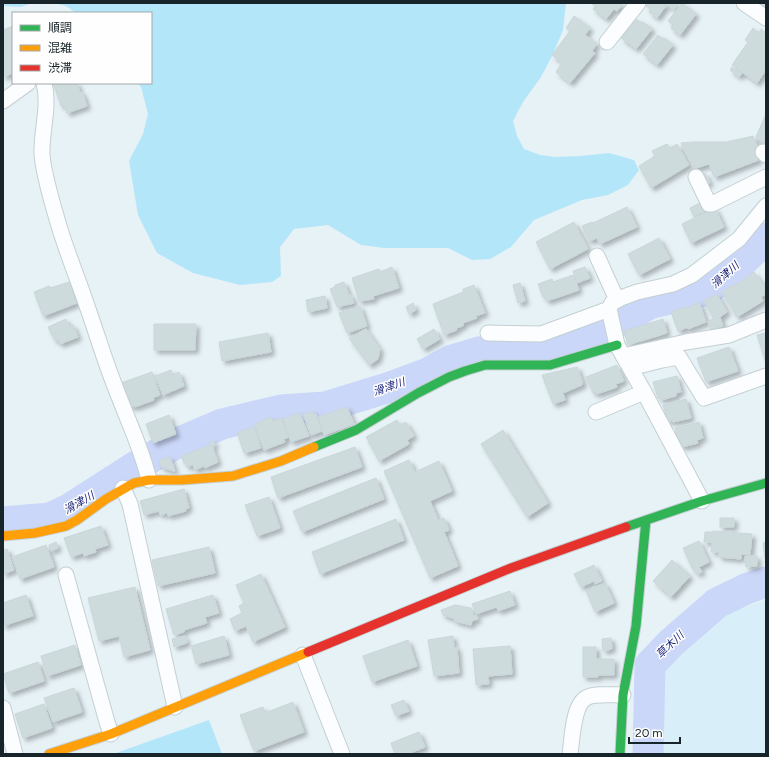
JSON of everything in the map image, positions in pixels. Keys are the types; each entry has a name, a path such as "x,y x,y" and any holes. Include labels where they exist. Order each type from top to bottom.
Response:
{"street":[{"path":"607,42 638,3"},
{"path":"744,3 766,18"},
{"path":"44,84 46,90 46,105 42,157 49,190 72,264 115,388 146,466 150,480"},
{"path":"3,101 23,87"},
{"path":"696,177 709,204 712,204 766,177"},
{"path":"488,333 541,334 612,307 637,292 673,284 692,275 739,239 766,206"},
{"path":"598,256 612,307 621,352 702,501"},
{"path":"3,536 35,533 66,526 123,488 134,483 150,480 182,480 233,476 281,461 356,430 418,393 449,377 485,365 550,365 728,335 766,320"},
{"path":"621,352 662,360 679,357 704,398 766,376"},
{"path":"596,412 644,392"},
{"path":"49,754 111,734 511,568 702,501 766,483"},
{"path":"123,488 130,504 175,707"},
{"path":"620,754 623,695 636,626 646,520"},
{"path":"66,575 111,734"},
{"path":"303,654 342,754"},
{"path":"570,754 575,719 579,705 586,698 592,696 623,695"},
{"path":"3,708 15,754"}],"shaded area":[{"path":"3,3 32,3 21,7 3,6"},
{"path":"54,3 566,3 563,30 553,54 541,77 523,102 513,121 517,136 524,149 540,155 555,157 609,153 634,160 639,170 628,185 608,195 582,200 534,220 511,247 490,259 472,260 448,248 384,248 361,245 328,225 294,229 280,247 281,276 272,282 240,285 193,273 157,253 138,215 129,161 143,134 148,114 141,87 139,84 152,84 152,12 75,12 66,6"},
{"path":"766,600 766,754 655,754 666,666 730,612"},
{"path":"209,720 222,754 113,754"}],"building":[{"path":"623,3 617,11 614,9 606,19 593,9 595,6 592,4"},
{"path":"648,3 668,3 657,18 649,12 651,10 646,6"},
{"path":"669,3 680,3 674,10 668,5"},
{"path":"682,3 696,14 680,35 671,28 673,25 668,21"},
{"path":"759,3 766,3 766,8"},
{"path":"574,16 590,28 585,35 597,44 592,51 595,53 570,83 556,72 562,63 552,55 570,31 566,28"},
{"path":"636,19 652,29 636,49 621,38"},
{"path":"12,26 12,73 3,77 3,30"},
{"path":"753,28 759,33 761,29 766,33 766,70 757,83 732,65 748,42 745,40"},
{"path":"658,35 673,45 657,65 643,54"},
{"path":"732,67 742,73 739,77 730,70"},
{"path":"53,84 77,84 87,106 67,113 64,105 61,106"},
{"path":"766,114 766,145 756,137"},
{"path":"753,136 758,148 755,149 759,160 714,177 709,164 694,169 681,143 726,142"},
{"path":"667,144 670,148 677,144 689,165 651,188 639,166 655,156 652,151"},
{"path":"705,173 710,183 703,185 699,177"},
{"path":"704,201 708,210 694,217 690,208"},
{"path":"627,207 637,227 600,244 597,238 589,241 582,226 592,222 593,223"},
{"path":"715,208 724,227 691,243 682,224"},
{"path":"574,222 588,249 550,269 536,242"},
{"path":"659,238 670,259 639,275 628,254"},
{"path":"392,267 399,288 373,296 374,299 359,301 352,278 379,269 380,272"},
{"path":"585,267 590,278 577,283 573,271"},
{"path":"754,272 766,289 766,294 761,297 763,301 737,317 722,292 733,285 734,286"},
{"path":"573,275 579,290 547,301 545,297 543,297 538,284 552,279 553,282"},
{"path":"69,282 77,303 43,316 34,292 49,286 50,288"},
{"path":"344,282 354,303 337,307 330,289 335,287 335,285"},
{"path":"520,283 525,301 518,303 513,285"},
{"path":"474,285 485,313 476,316 477,318 463,323 463,326 456,328 457,330 444,335 433,304 463,292 463,289"},
{"path":"717,294 727,312 720,317 723,326 711,330 708,321 714,319 704,301"},
{"path":"325,296 327,308 308,312 306,300"},
{"path":"699,302 706,322 678,331 671,312 685,307 685,309"},
{"path":"413,303 416,310 409,314 406,307"},
{"path":"360,306 367,326 347,333 339,313"},
{"path":"66,319 69,326 73,325 78,337 60,344 58,340 55,341 48,327"},
{"path":"663,319 667,333 628,345 624,331"},
{"path":"154,324 196,324 195,350 154,350"},
{"path":"366,329 380,349 378,359 369,365 349,338"},
{"path":"434,329 440,339 423,349 417,339"},
{"path":"268,333 271,352 222,361 219,342"},
{"path":"766,333 766,360 765,360 757,335"},
{"path":"729,347 738,371 706,382 697,358"},
{"path":"617,365 624,381 616,384 617,387 597,394 596,392 593,393 586,377"},
{"path":"577,367 583,383 582,385 563,393 565,400 553,404 542,375"},
{"path":"171,370 173,375 179,372 184,386 163,395 155,376"},
{"path":"152,372 160,395 153,398 154,400 135,407 130,407 121,383"},
{"path":"677,376 681,392 676,393 676,396 661,400 661,397 658,398 653,382"},
{"path":"686,399 691,418 673,422 672,420 668,422 663,405"},
{"path":"347,407 354,424 324,435 318,417"},
{"path":"313,411 314,415 316,414 322,431 311,435 303,415"},
{"path":"300,413 309,436 291,442 283,419"},
{"path":"169,415 176,434 153,443 146,424"},
{"path":"271,417 273,421 281,418 289,437 284,439 285,442 264,450 254,424"},
{"path":"397,420 400,425 406,422 414,436 407,440 409,444 379,461 366,437"},
{"path":"699,422 703,438 697,440 698,443 682,447 682,444 679,445 675,428"},
{"path":"254,427 261,448 244,453 237,432"},
{"path":"503,430 548,503 527,517 481,444"},
{"path":"213,440 215,445 212,446 218,462 205,468 204,466 195,470 193,465 187,467 181,456 211,445 209,442"},
{"path":"355,447 362,467 278,498 271,477"},
{"path":"170,457 175,471 161,467 159,460"},
{"path":"409,460 415,472 439,461 452,491 430,501 438,520 444,518 449,530 444,532 458,566 430,578 384,471"},
{"path":"376,478 384,499 302,532 293,511"},
{"path":"184,489 189,508 185,509 186,511 168,516 167,513 160,515 159,511 144,515 140,501"},
{"path":"269,497 280,528 257,536 245,505"},
{"path":"720,518 734,518 734,527 720,527"},
{"path":"396,519 404,540 320,574 312,552"},
{"path":"101,526 108,545 95,549 96,552 84,556 83,553 71,557 64,538"},
{"path":"713,531 752,534 750,555 741,554 741,559 719,557 719,552 711,552 712,542 704,542 705,532"},
{"path":"699,541 709,562 699,567 702,572 697,574 694,569 693,570 683,548"},
{"path":"56,542 58,548 51,551 49,545"},
{"path":"766,542 766,557 765,558 763,543"},
{"path":"46,545 54,567 20,579 12,557"},
{"path":"209,547 215,573 158,586 152,560"},
{"path":"7,549 14,570 3,574 3,550"},
{"path":"745,556 757,556 757,566 746,567"},
{"path":"672,560 690,576 671,597 653,581"},
{"path":"594,565 602,581 595,584 594,581 581,587 574,574"},
{"path":"261,574 285,627 253,642 246,626 235,631 230,619 242,613 239,606 244,603 236,585"},
{"path":"605,583 614,603 595,612 586,591"},
{"path":"135,587 150,650 124,657 119,636 99,641 88,598"},
{"path":"510,591 515,605 498,611 497,607 476,614 472,604"},
{"path":"26,595 33,616 3,626 3,603"},
{"path":"213,595 219,613 205,617 207,623 184,630 184,632 174,635 166,609"},
{"path":"455,605 471,608 474,616 476,615 478,619 472,621 471,625 454,621 455,619 443,615 441,610"},
{"path":"185,636 187,643 174,647 172,639"},
{"path":"224,636 229,655 196,664 191,646"},
{"path":"453,636 454,648 457,647 459,673 434,676 428,640"},
{"path":"611,638 612,649 603,651 602,639"},
{"path":"408,640 417,666 372,682 363,656"},
{"path":"75,645 81,665 47,676 41,656"},
{"path":"510,646 512,674 488,676 489,684 476,685 473,649"},
{"path":"583,647 596,647 596,659 614,659 614,675 583,677"},
{"path":"38,662 44,681 9,693 3,674"},
{"path":"74,688 82,712 53,722 44,698"},
{"path":"404,700 409,711 396,716 391,705"},
{"path":"293,702 304,732 254,751 240,715 263,707 265,713"},
{"path":"44,704 52,728 23,738 15,714"},
{"path":"419,732 425,747 408,754 395,754 391,743"}],"waterway":[{"name":"滑津川","path":"3,522 50,518 69,509 133,468 175,444 222,424 281,410 325,407 390,387 428,373 452,360 479,352 562,346 580,342 649,304 708,290 744,260 766,238"},
{"name":"草木川","path":"648,754 650,665 671,643 717,603 746,589 766,582"}],"traffic: fast":[{"path":"314,447 356,430 418,393 449,377 465,371 485,365 550,365 617,345"},
{"path":"626,527 702,501 766,483"},
{"path":"620,754 623,695 636,626 646,520"}],"traffic: slow":[{"path":"3,536 35,533 66,526 106,499 134,483 149,480 182,480 233,476 281,461 314,447"},
{"path":"49,754 111,734 308,652"}],"traffic: jam":[{"path":"308,652 511,568 626,527"}]}
